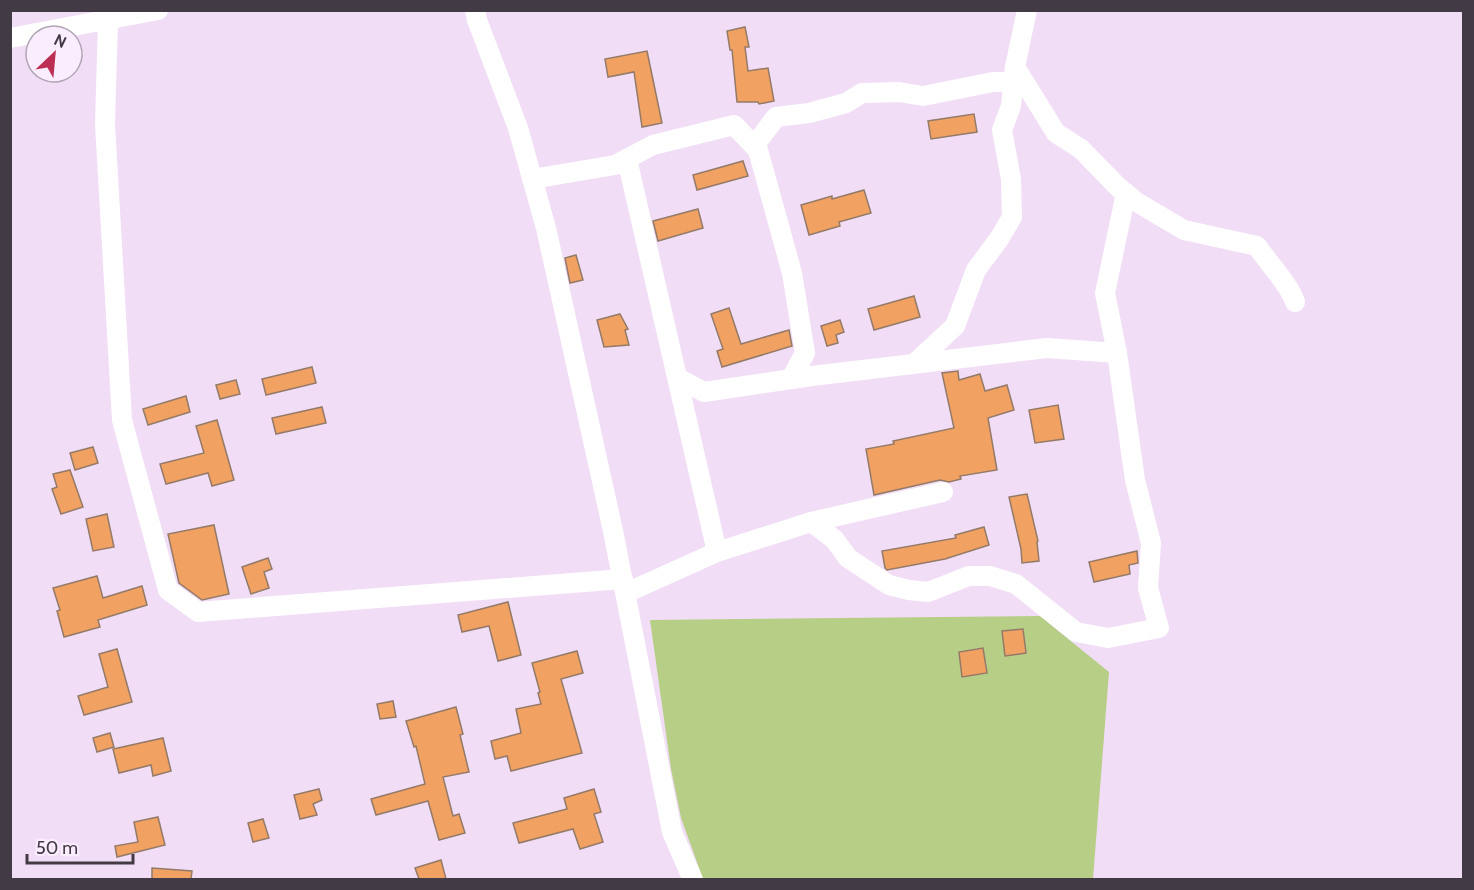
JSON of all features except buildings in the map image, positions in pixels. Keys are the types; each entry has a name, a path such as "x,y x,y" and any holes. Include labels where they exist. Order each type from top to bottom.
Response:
{"street":[{"path":"10,39 158,10"},
{"path":"476,10 477,20 518,128 546,228 624,586 672,832 693,879"},
{"path":"914,364 955,326 976,270 1012,217 1011,179 1002,130 1011,106 1014,74 1027,10"},
{"path":"108,20 105,124 122,420 168,590 198,612 624,586 717,552 812,522 943,492"},
{"path":"754,146 776,117 809,113 846,102 862,93 899,92 923,96 993,82 1014,74"},
{"path":"1014,74 1056,134 1081,149 1126,194 1184,230 1257,246 1276,274 1290,289 1295,302"},
{"path":"532,178 615,165 653,145 734,124 758,150 792,273 806,353 791,379"},
{"path":"627,159 717,552"},
{"path":"812,522 834,539 848,558 889,585 909,591 928,592 969,576 990,576 1016,584 1076,632 1108,638 1159,628 1148,588 1151,543 1135,480 1117,353 1105,292 1126,194"},
{"path":"678,378 704,392 791,379 1047,348 1117,353"}],"green space":[{"path":"1040,616 1109,672 1093,879 703,879 681,818 671,769 650,620"}]}
